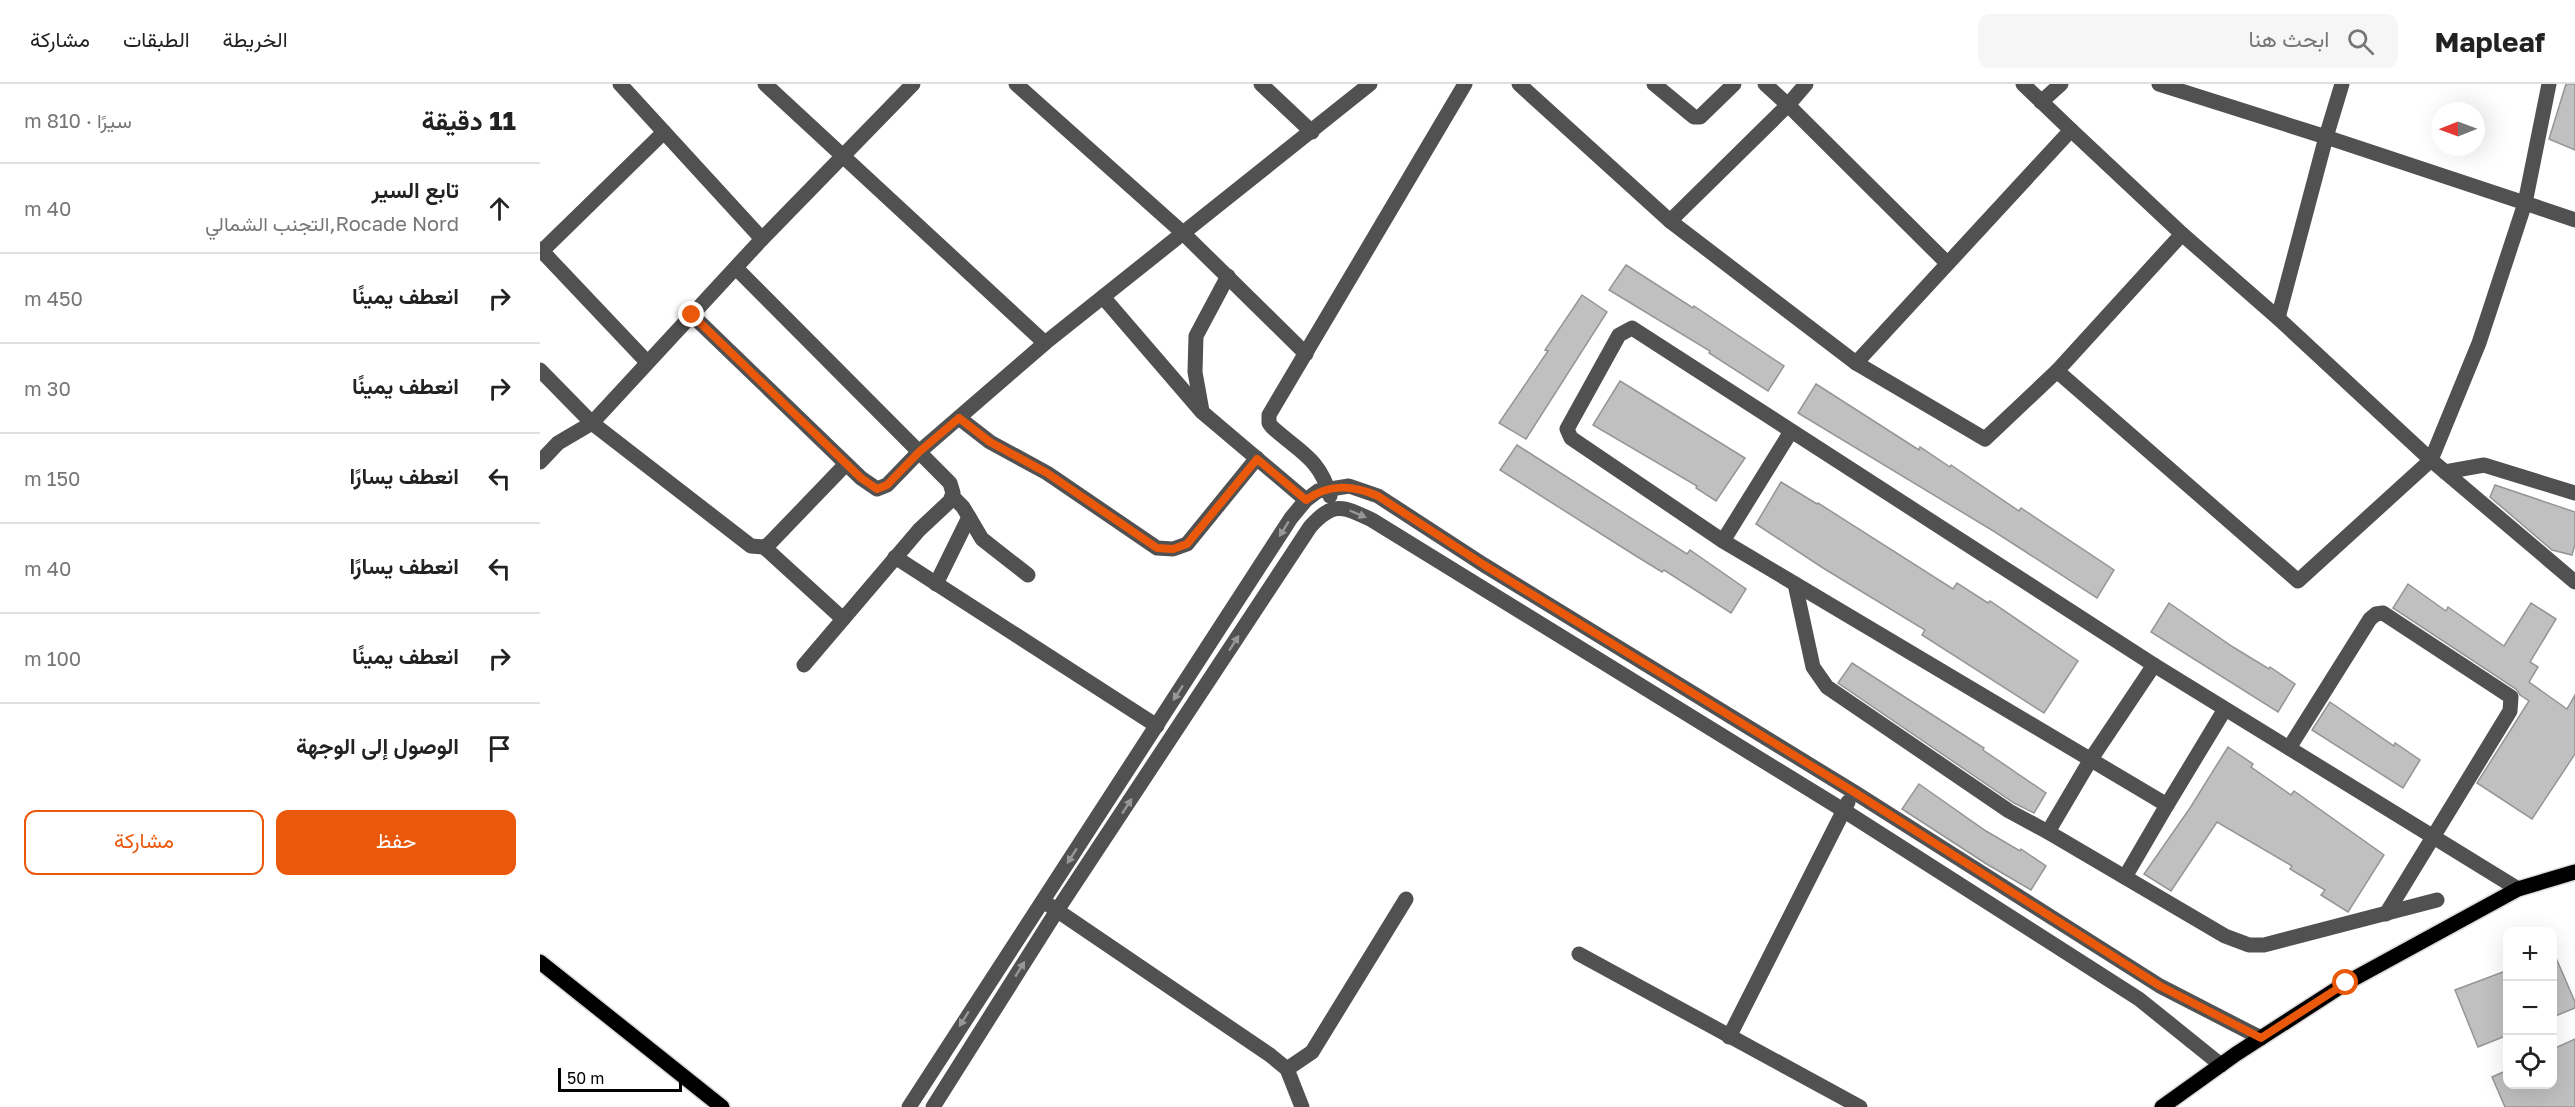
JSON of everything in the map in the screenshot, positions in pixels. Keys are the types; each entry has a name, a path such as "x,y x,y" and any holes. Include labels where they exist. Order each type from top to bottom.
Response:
{"main road":[{"path":"2162,1107 2261,1038 2346,983 2518,889 2575,872"},
{"path":"540,962 717,1106"}],"street":[{"path":"620,84 762,239"},
{"path":"765,84 1045,343"},
{"path":"540,462 558,443 592,423 762,239 913,84"},
{"path":"1017,84 1183,233 1306,354"},
{"path":"1261,84 1312,132"},
{"path":"692,315 846,464 873,488 882,489 919,452 1045,343 1370,84"},
{"path":"1334,508 1319,469 1304,451 1281,436 1269,423 1269,415 1465,84"},
{"path":"1519,84 1670,222 1856,363 1985,439 2057,371 2182,234"},
{"path":"1654,84 1694,117 1700,117 1734,84"},
{"path":"1765,84 1947,263"},
{"path":"1670,222 1788,105 1806,84"},
{"path":"2023,84 2182,234 2278,318 2431,460 2575,582"},
{"path":"2041,102 2061,84"},
{"path":"2159,84 2575,220"},
{"path":"2278,318 2342,84"},
{"path":"2057,371 2298,581 2431,460 2479,343 2525,203 2549,84"},
{"path":"1856,363 2071,130"},
{"path":"647,362 541,251 664,132"},
{"path":"736,268 950,483 953,497 969,517 982,539 1028,575"},
{"path":"1202,412 1195,372 1196,336 1228,276"},
{"path":"1103,297 1202,412 1306,500"},
{"path":"2167,805 1723,541 1568,434 1567,429 1619,336 1632,328 2154,665 2518,889"},
{"path":"540,370 592,423 751,546 764,547 843,619"},
{"path":"959,418 990,442 1047,473 1157,548 1173,549 1187,544 1257,459"},
{"path":"1723,541 1791,432"},
{"path":"764,547 846,464"},
{"path":"2445,472 2484,465 2575,493"},
{"path":"909,1107 1291,518 1306,500 1318,491 1348,486 1378,496 1484,565 1854,792 2160,986 2261,1038"},
{"path":"804,665 895,557 953,497"},
{"path":"933,1107 1058,909 1310,527 1323,513 1334,508 1352,510 1372,520 1843,810 2139,999 2221,1065"},
{"path":"936,584 969,517"},
{"path":"895,557 1154,730 1166,746"},
{"path":"1795,584 1813,667 1827,687 2009,811 2225,936 2249,945 2264,945 2437,900"},
{"path":"2289,748 2370,619 2376,614 2383,613 2511,697 2510,711 2386,914"},
{"path":"1578,646 1588,629"},
{"path":"2048,832 2091,759 2154,665"},
{"path":"2126,877 2225,709"},
{"path":"1729,1037 1854,792"},
{"path":"1287,1069 1312,1052 1406,899"},
{"path":"1043,902 1058,909 1270,1055 1287,1069 1302,1107"},
{"path":"1579,954 1860,1107"}],"building":[{"path":"2566,84 2575,84 2575,150 2549,139"},
{"path":"1626,265 1693,308 1694,306 1784,366 1768,391 1709,353 1710,351 1609,290"},
{"path":"1582,295 1607,312 1526,439 1499,423 1548,351 1545,350"},
{"path":"1620,381 1745,458 1716,501 1696,488 1697,486 1593,425"},
{"path":"1816,384 1919,450 1920,447 1950,467 1951,465 2019,511 2021,508 2114,570 2097,598 1995,532 1798,413"},
{"path":"1517,445 1687,554 1690,550 1746,589 1731,613 1500,470"},
{"path":"1781,482 1953,589 1957,583 1988,603 1990,601 2078,661 2044,713 1922,635 1925,630 1756,524"},
{"path":"2495,485 2575,512 2575,544 2572,555 2552,550 2490,497"},
{"path":"2408,584 2446,611 2448,607 2504,646 2531,603 2556,619 2530,662 2538,667 2529,682 2567,709 2575,695 2575,754 2532,819 2477,783 2529,701 2516,689 2393,608"},
{"path":"2169,603 2233,647 2295,684 2278,712 2151,632"},
{"path":"1852,663 1984,748 1983,750 2046,793 2034,813 2014,803 1838,683"},
{"path":"2330,702 2394,746 2395,743 2420,760 2403,788 2312,730"},
{"path":"2228,747 2253,764 2251,767 2291,795 2294,791 2384,855 2348,912 2321,895 2325,890 2290,869 2292,866 2217,822 2171,891 2144,874 2190,808"},
{"path":"1919,784 1986,831 2020,851 2021,849 2046,866 2031,890 1902,809"},
{"path":"2557,960 2575,1002 2575,1008 2557,1015"},
{"path":"2503,972 2503,1037 2478,1047 2455,990"},
{"path":"2575,1039 2575,1107 2505,1107 2492,1077 2503,1072 2503,1089 2557,1089 2557,1047"}],"route":[{"path":"692,315 873,488 882,489 887,485 919,452 959,418 990,442 1047,473 1157,548 1173,549 1187,544 1257,459 1306,500 1318,491 1328,489 1348,486 1364,490 1378,496 1484,565 1854,792 2160,986 2261,1038 2346,983"}]}
